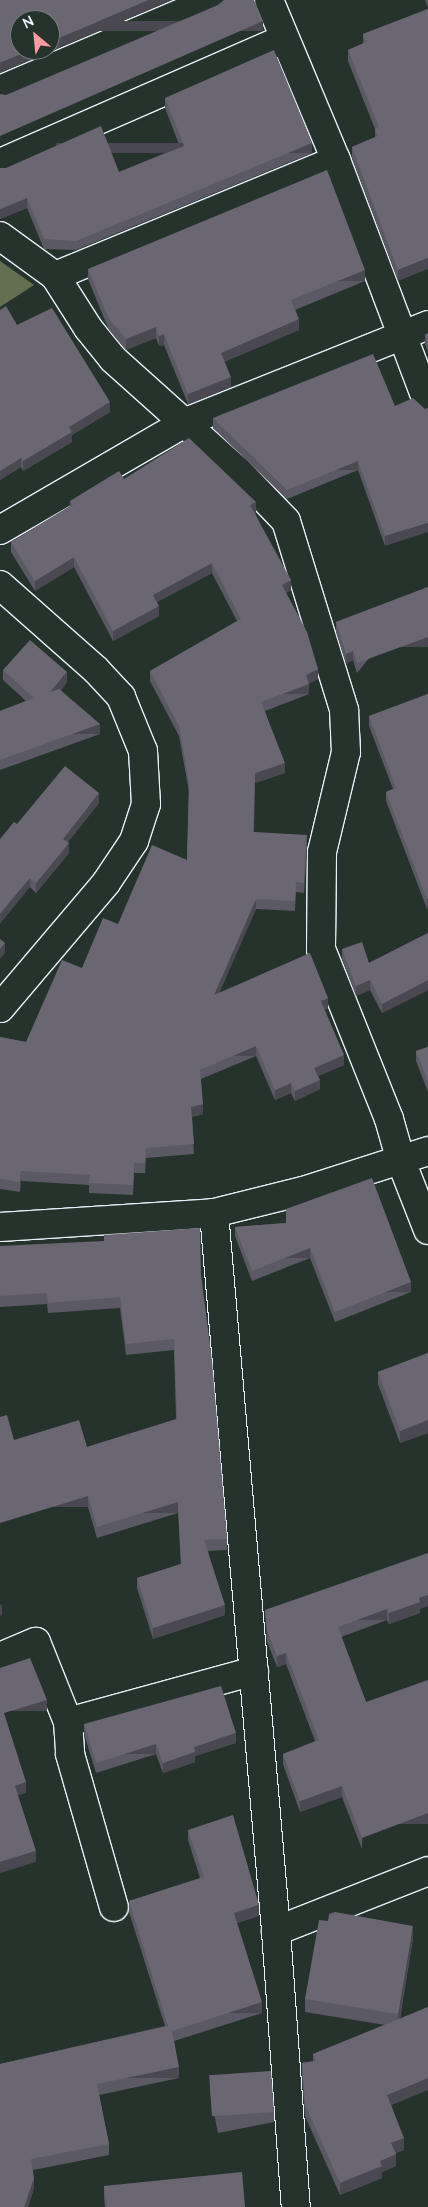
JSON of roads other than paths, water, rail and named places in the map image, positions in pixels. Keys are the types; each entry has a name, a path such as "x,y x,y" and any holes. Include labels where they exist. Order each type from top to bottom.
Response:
{"street":[{"path":"0,90 212,0"},
{"path":"269,0 336,160 428,403"},
{"path":"0,163 284,38"},
{"path":"55,276 336,160"},
{"path":"0,236 55,276 104,349 186,422 286,521 344,710 346,752 322,852 321,949 389,1119 401,1161 428,1230"},
{"path":"0,530 186,422 428,325"},
{"path":"0,585 96,670 121,697 143,752 146,804 134,841 106,883 0,1008"},
{"path":"0,1227 214,1213 401,1161 428,1151"},
{"path":"214,1213 276,1931 296,2207"},
{"path":"0,1657 36,1642 68,1722 70,1754 114,1907"},
{"path":"68,1722 254,1671"},
{"path":"276,1931 428,1872"}]}
